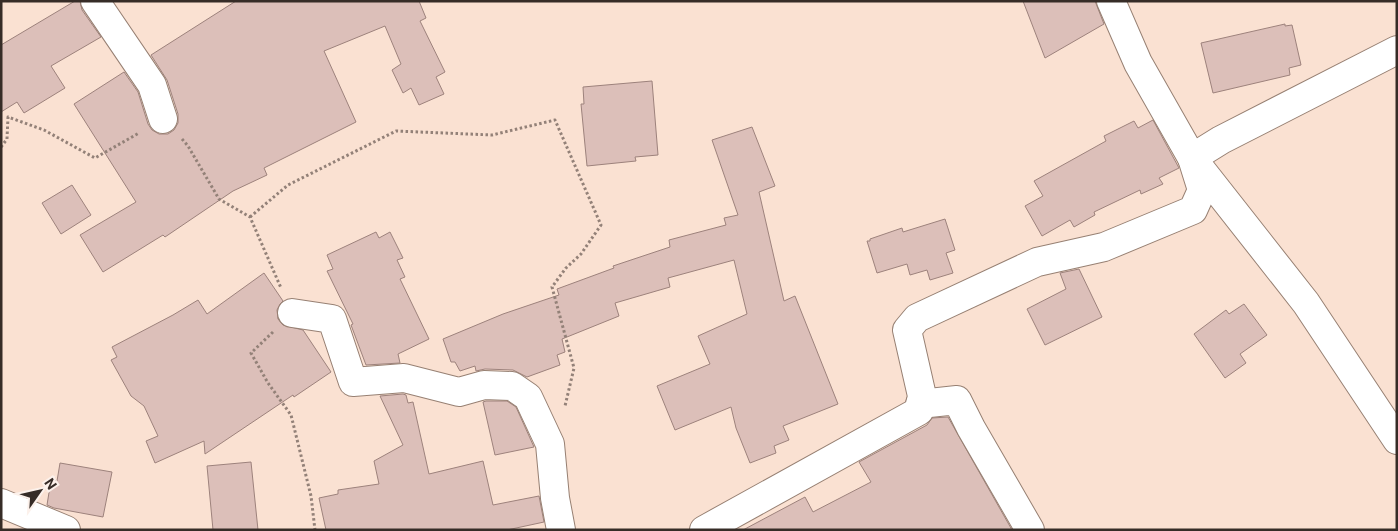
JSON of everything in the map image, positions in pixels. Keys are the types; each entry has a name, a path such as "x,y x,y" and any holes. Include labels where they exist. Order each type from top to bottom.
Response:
{"street":[{"path":"95,1 152,85 163,118"},
{"path":"1111,1 1138,63 1192,158 1306,303 1397,440"},
{"path":"1192,158 1221,140 1397,50"},
{"path":"704,530 919,410 922,396 907,330 916,318 1037,262 1104,247 1194,210 1202,190 1192,158"},
{"path":"292,313 332,319 353,382 404,378 458,392 484,385 512,386 528,397 550,444 555,498 561,530"},
{"path":"920,404 957,400 970,428 1030,530"},
{"path":"1,503 66,530"}],"path":[{"path":"1,147 7,139 8,117 44,130 95,158 163,118 188,146 219,199 250,217 292,313 252,354 268,383 291,415 311,496 315,530"},
{"path":"250,217 288,185 396,132 492,135 555,120 601,224 581,254 566,268 552,287 574,368 562,417 550,444"}],"building":[{"path":"75,1 80,1 82,10 101,37 51,66 65,88 24,113 17,102 1,112 1,45"},
{"path":"236,1 419,1 426,18 420,21 445,72 436,77 444,94 419,105 411,88 403,93 392,70 401,64 385,26 324,51 356,122 264,168 267,175 233,191 165,237 163,235 103,272 80,235 136,202 74,104 124,72 138,92 148,124 152,130 159,134 168,134 174,130 178,123 178,114 167,80 151,55"},
{"path":"1023,1 1095,1 1104,24 1045,58"},
{"path":"1285,24 1285,26 1292,25 1301,65 1289,68 1290,75 1213,93 1201,43"},
{"path":"652,81 658,155 635,157 636,161 587,166 581,104 584,104 583,87"},
{"path":"1153,120 1179,168 1159,178 1163,184 1141,194 1140,190 1094,212 1095,215 1074,227 1070,220 1042,236 1025,206 1043,196 1034,181 1106,141 1104,136 1134,121 1138,128"},
{"path":"752,127 775,186 759,192 784,301 795,296 838,404 783,426 789,440 774,446 776,453 750,463 736,428 731,407 675,430 657,386 710,364 698,336 747,314 734,260 668,278 670,287 615,303 619,316 562,339 565,352 557,355 560,365 527,377 513,370 485,369 476,371 475,366 460,371 455,362 451,362 443,339 503,314 559,295 557,289 614,268 613,266 670,247 669,240 726,225 724,218 738,215 712,140"},
{"path":"72,185 91,215 61,234 42,203"},
{"path":"945,219 955,250 946,253 953,273 930,280 927,270 910,275 907,264 877,273 867,241 902,228 903,232"},
{"path":"376,232 379,238 390,232 403,258 397,260 405,277 400,279 429,339 398,354 400,363 366,365 351,325 353,324 327,271 333,269 327,255"},
{"path":"1079,269 1102,317 1045,345 1027,309 1066,289 1060,273"},
{"path":"264,273 283,301 277,310 278,319 283,325 303,330 331,372 205,454 204,441 155,463 146,441 158,436 144,406 131,396 111,360 117,357 112,347 198,300 207,314"},
{"path":"1244,304 1267,335 1240,354 1246,363 1225,378 1194,334 1226,310 1229,314"},
{"path":"406,395 408,403 413,402 429,474 483,461 493,505 539,496 544,522 507,530 326,530 319,498 338,494 338,490 379,484 374,461 403,445 380,396"},
{"path":"507,401 516,407 534,447 495,455 483,402"},
{"path":"948,417 1012,530 743,530 805,497 813,512 871,482 859,462 927,425 932,418"},
{"path":"251,462 258,530 213,530 207,466"},
{"path":"60,463 112,472 103,517 47,505 51,480 57,481"}]}
